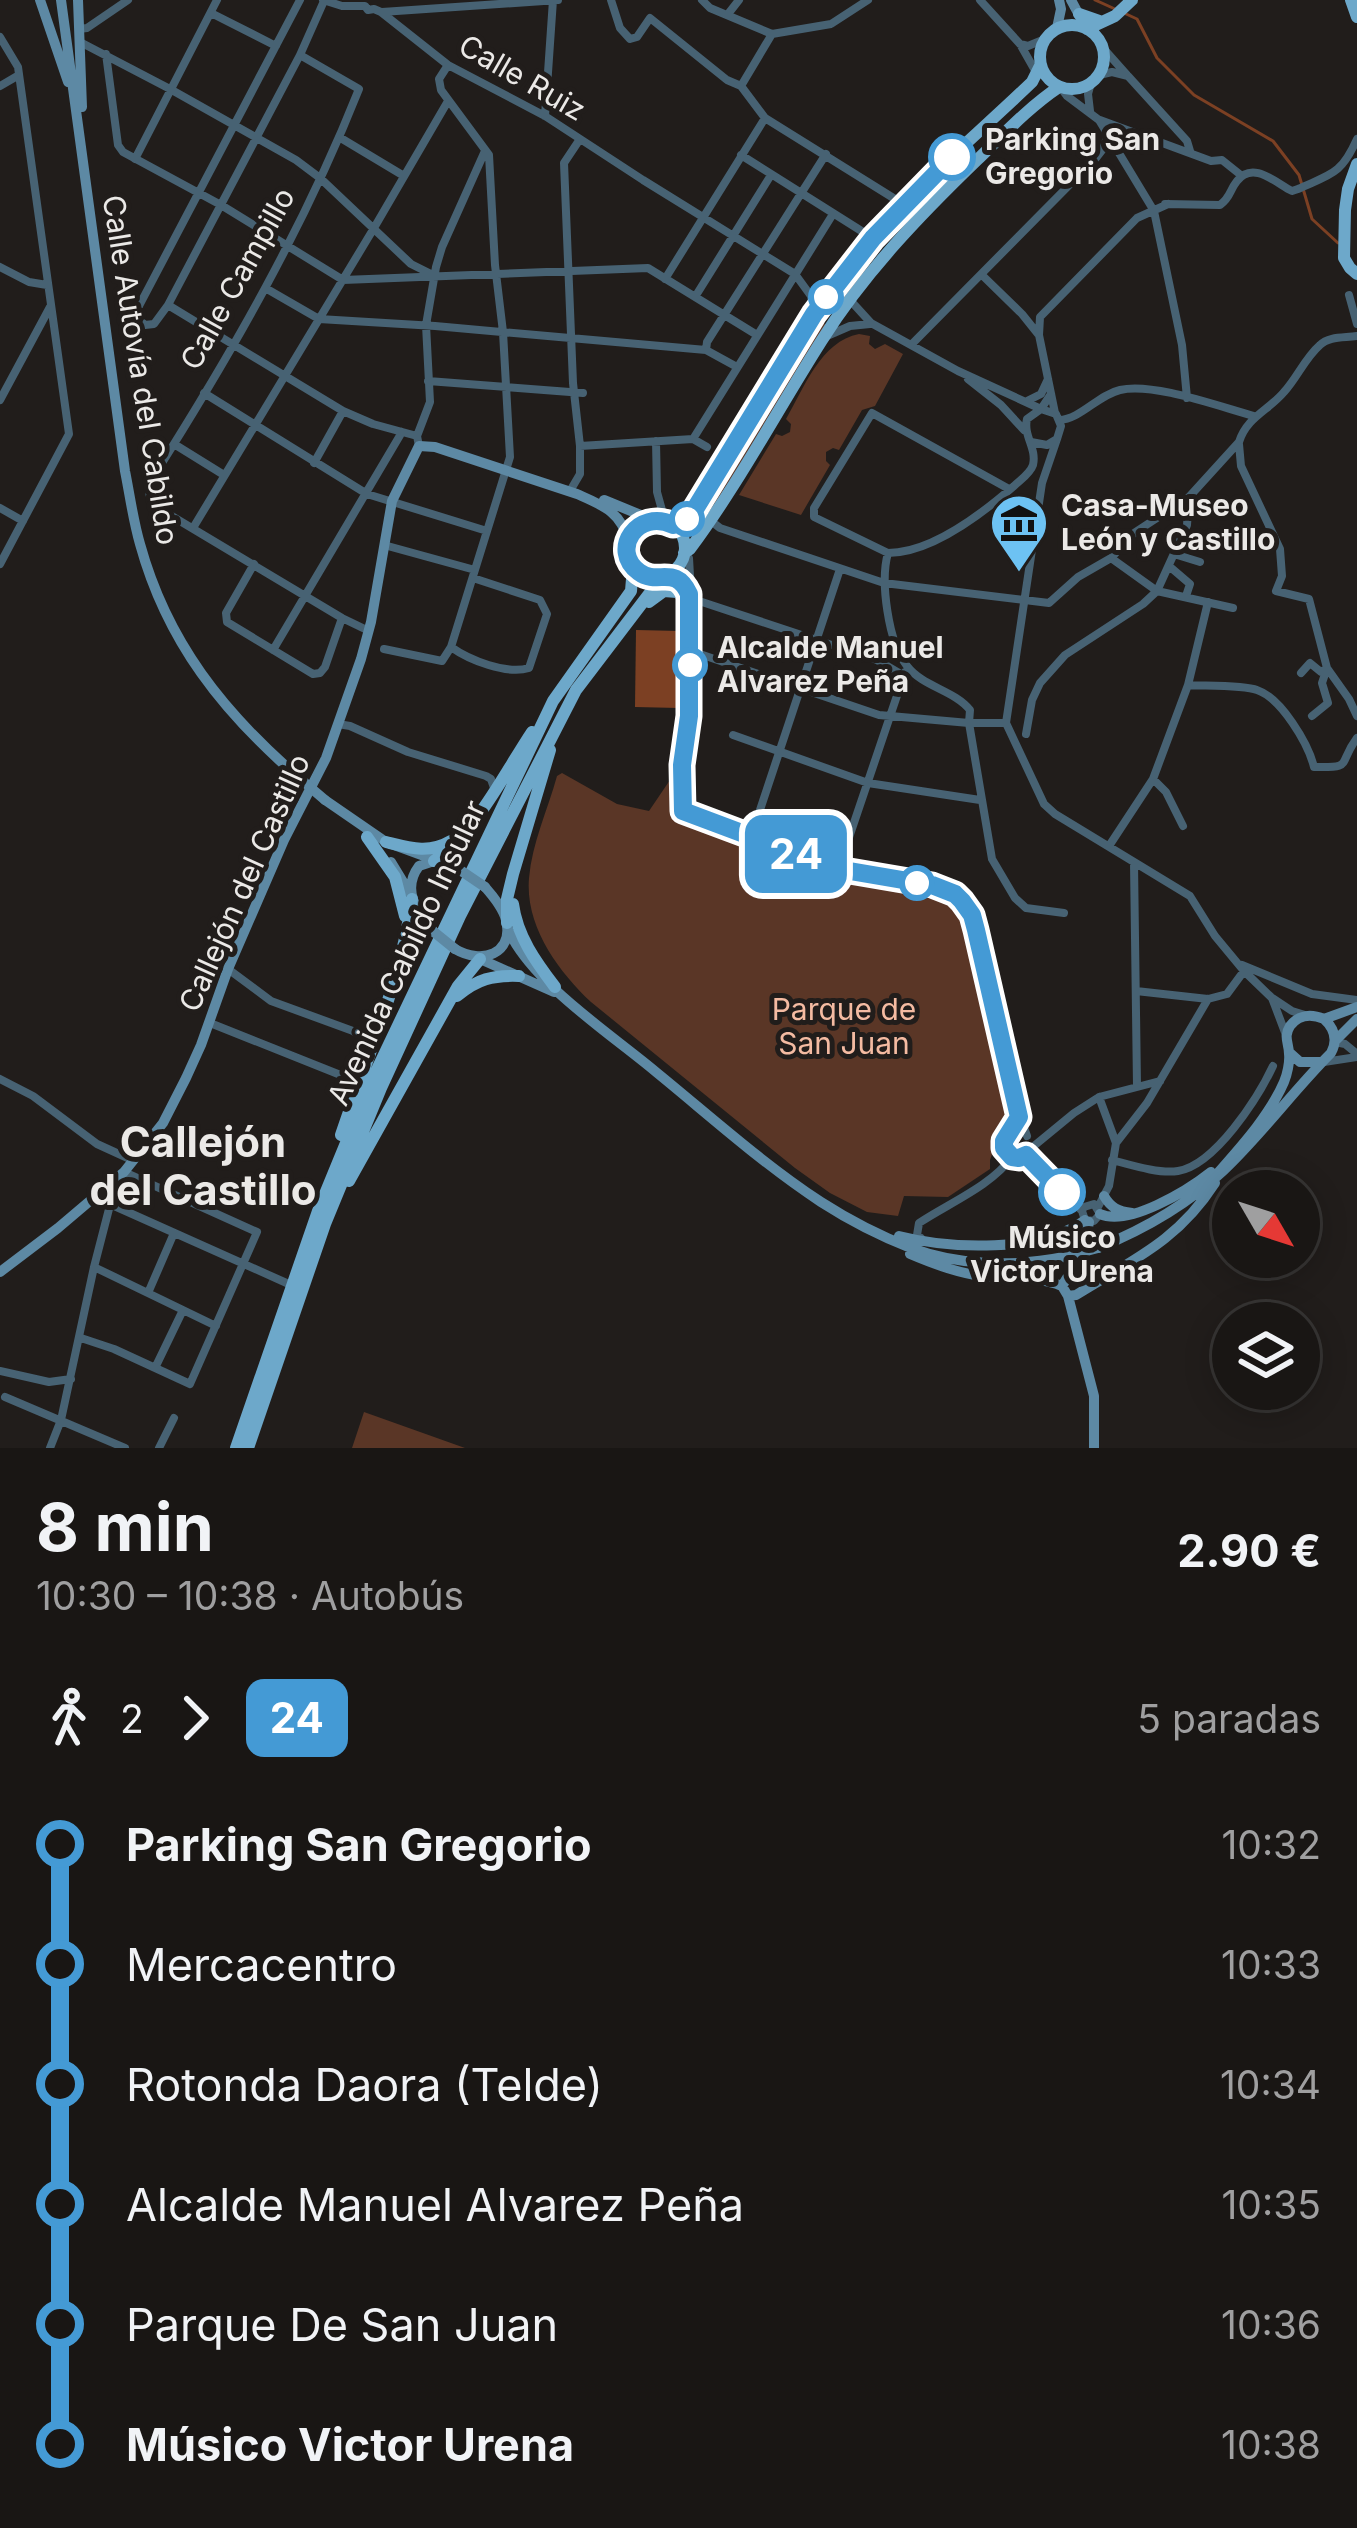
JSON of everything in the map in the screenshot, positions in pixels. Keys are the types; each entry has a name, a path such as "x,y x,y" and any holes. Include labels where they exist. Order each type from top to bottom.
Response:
{"main road":[{"path":"40,0 75,100"},
{"name":"Calle Autovía del Cabildo","path":"61,0 125,472 153,585 189,657 242,726 347,817 386,842 434,861"},
{"path":"78,0 81,140"},
{"path":"1057,28 1059,0"},
{"path":"1071,0 1102,46"},
{"path":"628,541 638,526 687,519 698,506 814,314 873,238 1039,70 1045,39 1057,28 1087,28 1109,19 1132,0"},
{"path":"1351,0 1357,17"},
{"path":"1079,14 1109,19"},
{"path":"1039,70 1060,87 1076,89 1095,79 1104,57 1109,19"},
{"path":"573,492 618,515 629,559 646,576 663,576 677,568 850,300 935,202 1060,87"},
{"path":"1356,273 1344,258 1353,239 1346,215 1348,188 1357,164"},
{"path":"418,441 664,522 682,538 684,554"},
{"name":"Callejón del Castillo","path":"0,1272 121,1174 163,1123 210,1023 284,840 326,758 369,631 392,501 418,441"},
{"name":"Avenida Cabildo Insular","path":"248,1448 321,1217 371,1082 553,701 631,591 633,566"},
{"name":"Avenida Cabildo Insular","path":"236,1448 291,1285 460,916 561,715 663,576"},
{"path":"622,628 664,591 677,592 694,603"},
{"path":"321,1217 406,939 414,872 447,852 467,829 553,701"},
{"path":"321,1217 458,986 480,959 498,950 507,925 510,885 561,715"},
{"name":"Calle Autovía del Cabildo","path":"347,817 381,849 411,897"},
{"path":"386,842 438,848 467,829"},
{"path":"367,838 395,877 406,939"},
{"path":"434,861 457,868 485,886 517,947 568,1000 761,1158 822,1203 902,1251 973,1275 1047,1280 1070,1288 1132,1264 1169,1237 1212,1189"},
{"path":"510,885 522,937 555,987"},
{"path":"411,897 434,932 455,950 568,1000"},
{"path":"451,1001 487,977 519,976"},
{"path":"1209,1183 1284,1083 1290,1053 1286,1036 1293,1022 1307,1016 1324,1019 1357,1004"},
{"path":"1225,1170 1331,1053 1334,1032 1324,1019"},
{"path":"1335,1041 1357,1019"},
{"path":"1290,1053 1300,1062 1321,1062"},
{"path":"1095,1208 1118,1219 1135,1214 1198,1182 1236,1151"},
{"path":"861,1225 912,1248 953,1258 1012,1263 1064,1257 1157,1222 1212,1181"},
{"path":"861,1225 927,1243 996,1245 1072,1230 1095,1208 1110,1206 1135,1214"},
{"path":"1094,1448 1094,1396 1070,1288 1095,1208"}],"street":[{"path":"128,0 79,36 296,160 411,264 437,276"},
{"path":"135,159 218,0"},
{"path":"319,14 314,3 300,2 276,46 139,306 137,318 151,326 168,305 300,55 319,14 323,0 341,6 555,0 544,116"},
{"path":"610,0 620,28 630,39 637,37 650,18 727,80 742,86 765,118 904,205"},
{"path":"701,0 772,34 831,23 850,3 868,0"},
{"path":"719,0 728,14"},
{"path":"728,14 739,0"},
{"path":"980,0 1020,44 1045,39"},
{"name":"Calle Ruiz","path":"372,5 448,65 544,116 795,274"},
{"path":"211,14 276,46"},
{"path":"742,86 772,34"},
{"path":"0,37 19,75 69,434 0,564"},
{"path":"1020,44 1039,70"},
{"path":"1102,46 1187,141 1190,151"},
{"path":"106,54 122,152 343,280 648,268 757,335"},
{"name":"Calle Campillo","path":"193,528 154,505 148,487 266,289 358,88 300,55"},
{"path":"384,649 442,661 451,647 510,457 485,150 439,85 448,65"},
{"path":"1090,112 1088,94 1095,79 1112,72 1128,76"},
{"path":"0,86 19,75"},
{"path":"1060,87 1099,120 1151,205 1182,345 1186,398"},
{"path":"369,631 193,528 448,101"},
{"path":"665,279 765,118"},
{"path":"1099,120 1211,161 1222,160 1242,176"},
{"path":"911,345 1103,149 1108,134 1119,126"},
{"path":"339,137 404,176"},
{"path":"573,492 580,474 579,393 571,338 564,163 580,139"},
{"path":"1022,314 1040,317 1151,205 1220,205 1242,176 1258,172 1298,189 1336,172 1357,140"},
{"path":"1103,149 1120,153"},
{"path":"706,350 826,154"},
{"path":"741,155 873,238"},
{"path":"168,305 343,411 418,441 430,402 426,326 442,247 486,166"},
{"path":"694,297 771,175"},
{"path":"693,439 833,214"},
{"path":"0,267 29,282 47,285"},
{"path":"795,274 811,296 814,314"},
{"path":"982,275 1039,335"},
{"path":"266,289 319,319 706,350 737,368"},
{"path":"1349,295 1357,324"},
{"path":"850,300 871,323 958,371 1067,420 1105,395 1143,388 1254,416"},
{"path":"1,397 50,306"},
{"path":"1040,317 1039,335 1060,433 1043,477 1006,723 1023,750 1044,804 1190,896 1244,971 1271,997 1307,1016"},
{"path":"823,338 871,323"},
{"path":"36,333 55,338"},
{"path":"1357,336 1320,344 1283,394 1254,416 1239,442 1241,466 1280,549 1282,576 1276,591 1309,599 1327,668 1357,716"},
{"path":"958,371 1025,431 1034,461 1031,470 1009,490 959,527 905,551 888,553 814,517 814,508 872,413 1009,490"},
{"path":"1026,401 1041,394 1048,377"},
{"path":"428,381 579,393"},
{"path":"203,393 367,494 487,531"},
{"path":"1025,431 1030,414 1041,409 1051,393"},
{"path":"314,463 343,411"},
{"path":"273,650 402,432"},
{"path":"580,446 693,439 707,447"},
{"path":"1031,442 1047,445 1058,439"},
{"path":"656,441 657,492 664,522"},
{"path":"711,521 884,583 1049,603 1112,558 1133,532 1189,497 1239,442"},
{"path":"174,444 224,475"},
{"path":"1031,470 1043,477"},
{"path":"1026,734 1040,683 1065,655 1157,591 1187,525 1189,497"},
{"path":"0,508 23,521"},
{"path":"384,544 540,599 547,614 529,668 518,671 464,656 451,647"},
{"path":"838,869 905,671 884,583 888,553"},
{"path":"684,554 694,603 683,811 838,869 932,885 955,894 972,915 1027,1136 1027,1152"},
{"path":"1174,554 1200,562"},
{"path":"1112,558 1157,591 1232,608"},
{"path":"254,564 226,613 227,622 313,674 326,667 342,619"},
{"path":"1168,566 1190,584 1186,596"},
{"path":"751,837 840,569"},
{"path":"663,576 685,584 694,603 877,660 966,704 992,859 1026,908 1064,913"},
{"path":"1110,847 1153,779 1188,685 1208,602"},
{"path":"691,651 889,717 1006,723"},
{"path":"1301,673 1310,663 1321,673 1327,668"},
{"path":"1312,716 1328,703 1322,683 1327,668"},
{"path":"1188,685 1258,690 1290,718 1315,767 1344,765 1357,739"},
{"path":"1290,718 1302,705"},
{"path":"338,724 486,776 494,789"},
{"path":"733,735 868,783 980,800"},
{"path":"1153,779 1166,792 1184,826"},
{"path":"1134,862 1137,1086"},
{"path":"1231,957 1312,994 1357,1004"},
{"path":"228,969 271,1001 361,1036 369,1055"},
{"path":"1136,992 1208,999 1227,994 1244,971"},
{"path":"1271,997 1286,1036"},
{"path":"1027,1152 1095,1208 1116,1143 1160,1081 1208,999"},
{"path":"210,1023 348,1078 361,1076"},
{"path":"1335,1041 1357,1055"},
{"path":"1321,1062 1357,1055"},
{"path":"1112,1160 1174,1172 1202,1159 1228,1134 1273,1066"},
{"path":"0,1079 33,1096 97,1144 134,1161"},
{"path":"1019,1117 1004,1141 1004,1148 1019,1158 1099,1097 1160,1081"},
{"path":"1099,1097 1116,1143"},
{"path":"1009,1134 1027,1136"},
{"path":"927,1243 917,1235 919,1223 985,1182 1012,1157"},
{"path":"50,1448 62,1420 94,1268 121,1174 257,1232 190,1384 81,1338"},
{"path":"112,1205 291,1285"},
{"path":"148,1293 174,1233"},
{"path":"94,1268 216,1326"},
{"path":"155,1368 183,1310"},
{"path":"0,1370 49,1382 71,1379"},
{"path":"5,1397 125,1448"},
{"path":"159,1448 174,1418"}],"green space":[{"path":"818,320 827,325 719,504 708,500"},
{"path":"859,334 870,336 869,344 875,349 885,344 903,354 875,406 862,410 839,450 826,452 830,465 801,515 739,495 776,434 790,432 786,419 815,368 834,346"},
{"name":"Parque de San Juan","path":"675,759 682,822 734,841 742,850 758,849 824,875 833,883 941,898 965,920 1012,1118 1004,1122 990,1169 948,1197 904,1196 898,1216 867,1212 795,1168 591,1002 567,976 538,930 529,896 533,852 557,776 562,773 617,804 649,811 670,780"},
{"path":"364,1412 465,1448 352,1448"}],"shaded area":[{"path":"636,630 680,631 679,708 635,707"}],"waterway":[{"path":"1095,0 1115,9"},
{"path":"1124,13 1137,19 1157,58 1194,95 1273,141 1299,175 1312,219 1338,243"}],"bus line":[{"name":"24","path":"952,157 873,238 814,314 692,514 680,524 645,522 632,533 627,550 639,572 676,578 689,594 683,811 838,869 932,885 962,901 976,930 1019,1117 1004,1148 1012,1157 1026,1155 1062,1192"}],"place":[{"name":"Parking San Gregorio","path":"952,157"},
{"name":"Casa-Museo León y Castillo","path":"1019,574"},
{"name":"Alcalde Manuel Alvarez Peña","path":"690,665"},
{"name":"Músico Victor Urena","path":"1062,1192"}],"district":[{"name":"Callejón del Castillo","path":"203,1166"}]}
